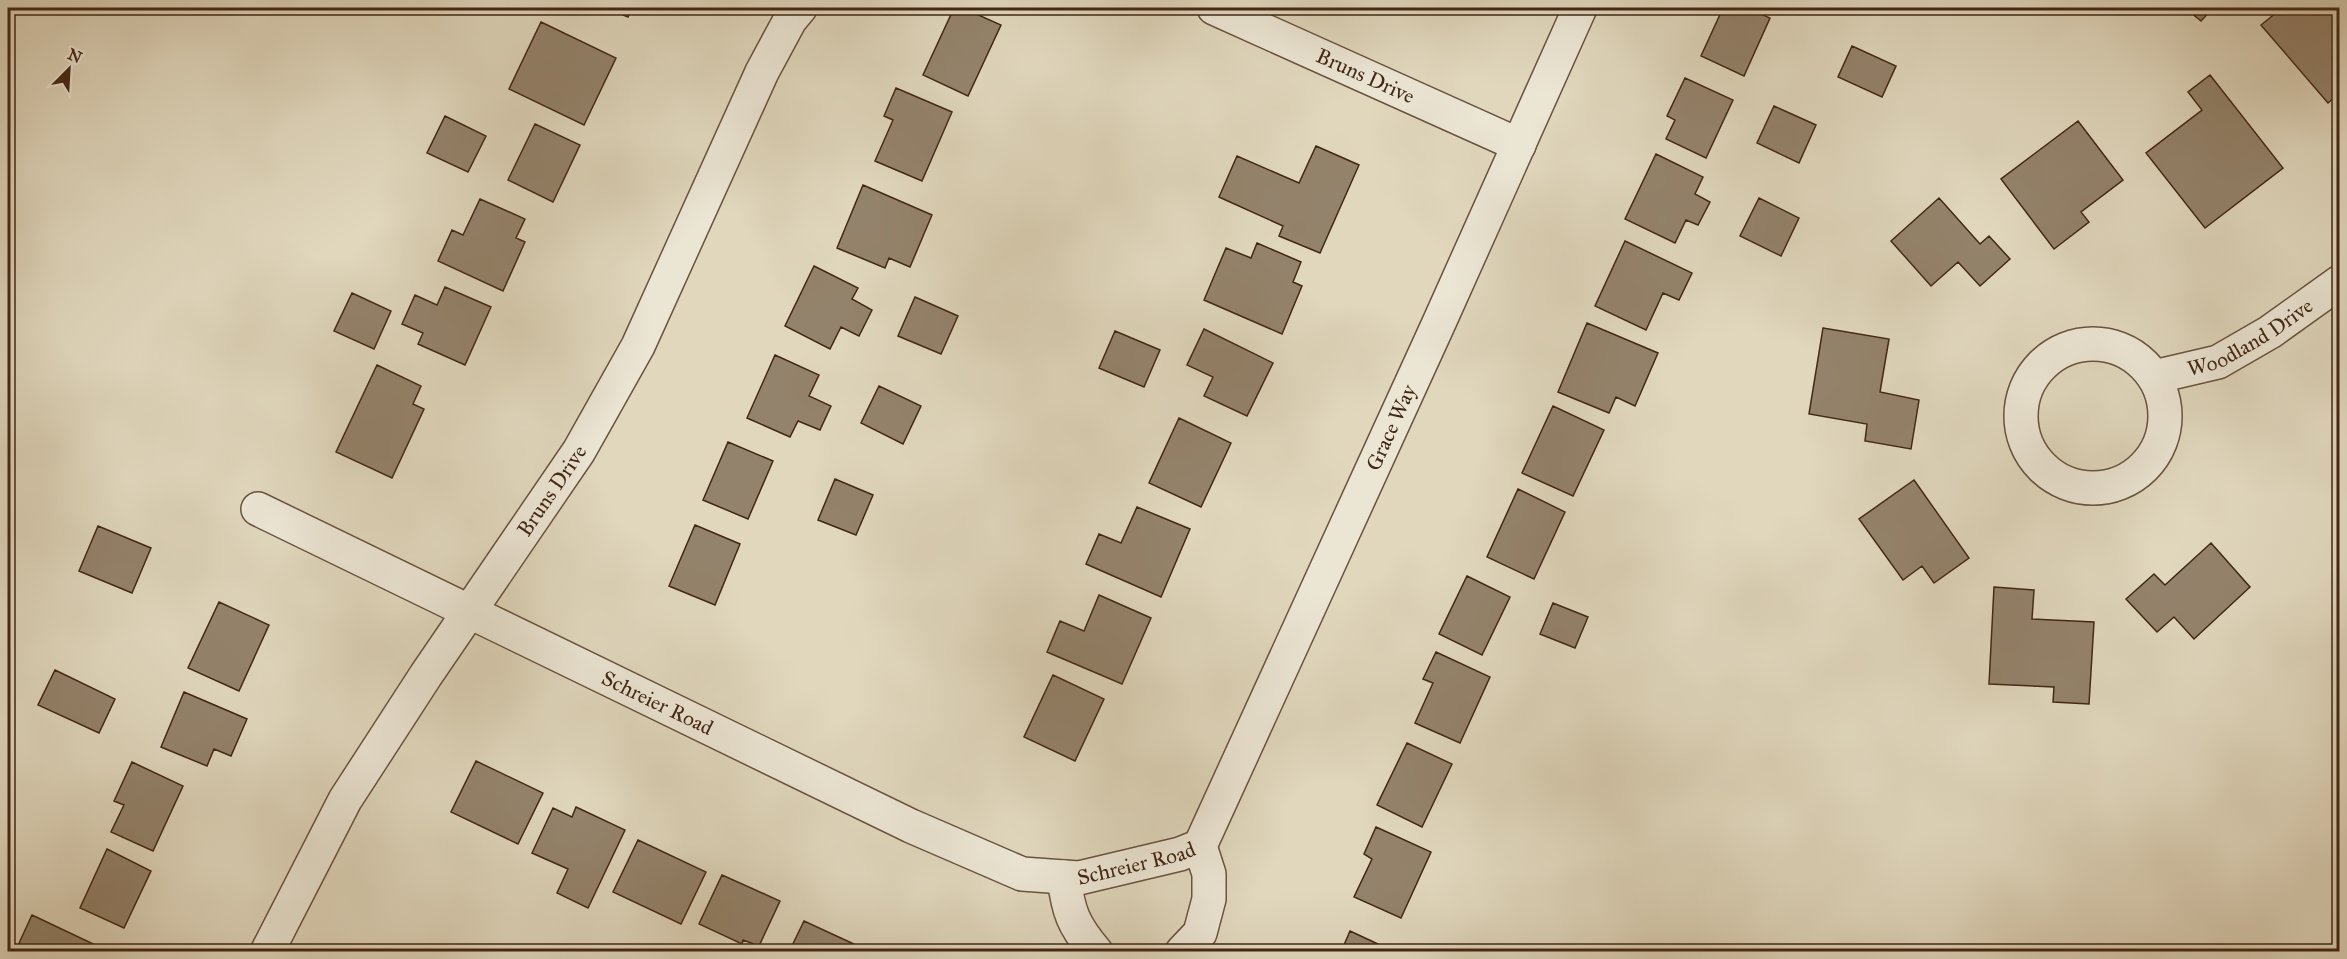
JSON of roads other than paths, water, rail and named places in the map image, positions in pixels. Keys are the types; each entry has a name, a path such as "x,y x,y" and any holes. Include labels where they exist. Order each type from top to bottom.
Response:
{"street":[{"name":"Bruns Drive","path":"267,951 345,800 426,675 579,451 638,346 762,72 790,20 800,8"},
{"name":"Bruns Drive","path":"1214,8 1519,145"},
{"name":"Grace Way","path":"1200,846 1580,8"},
{"name":"Woodland Drive","path":"2154,377 2218,362 2270,332 2340,282"},
{"path":"2098,343 2114,346 2137,358 2154,377 2158,385 2165,421 2157,449 2147,464 2127,480 2092,489 2056,479 2035,461 2022,436 2021,399 2035,371 2062,350 2098,343"},
{"name":"Schreier Road","path":"258,508 911,826 1022,874 1079,878 1180,854 1200,846 1209,874 1209,899 1200,933 1182,951"},
{"name":"Schreier Road","path":"1064,877 1067,904 1078,931 1096,951"}]}
